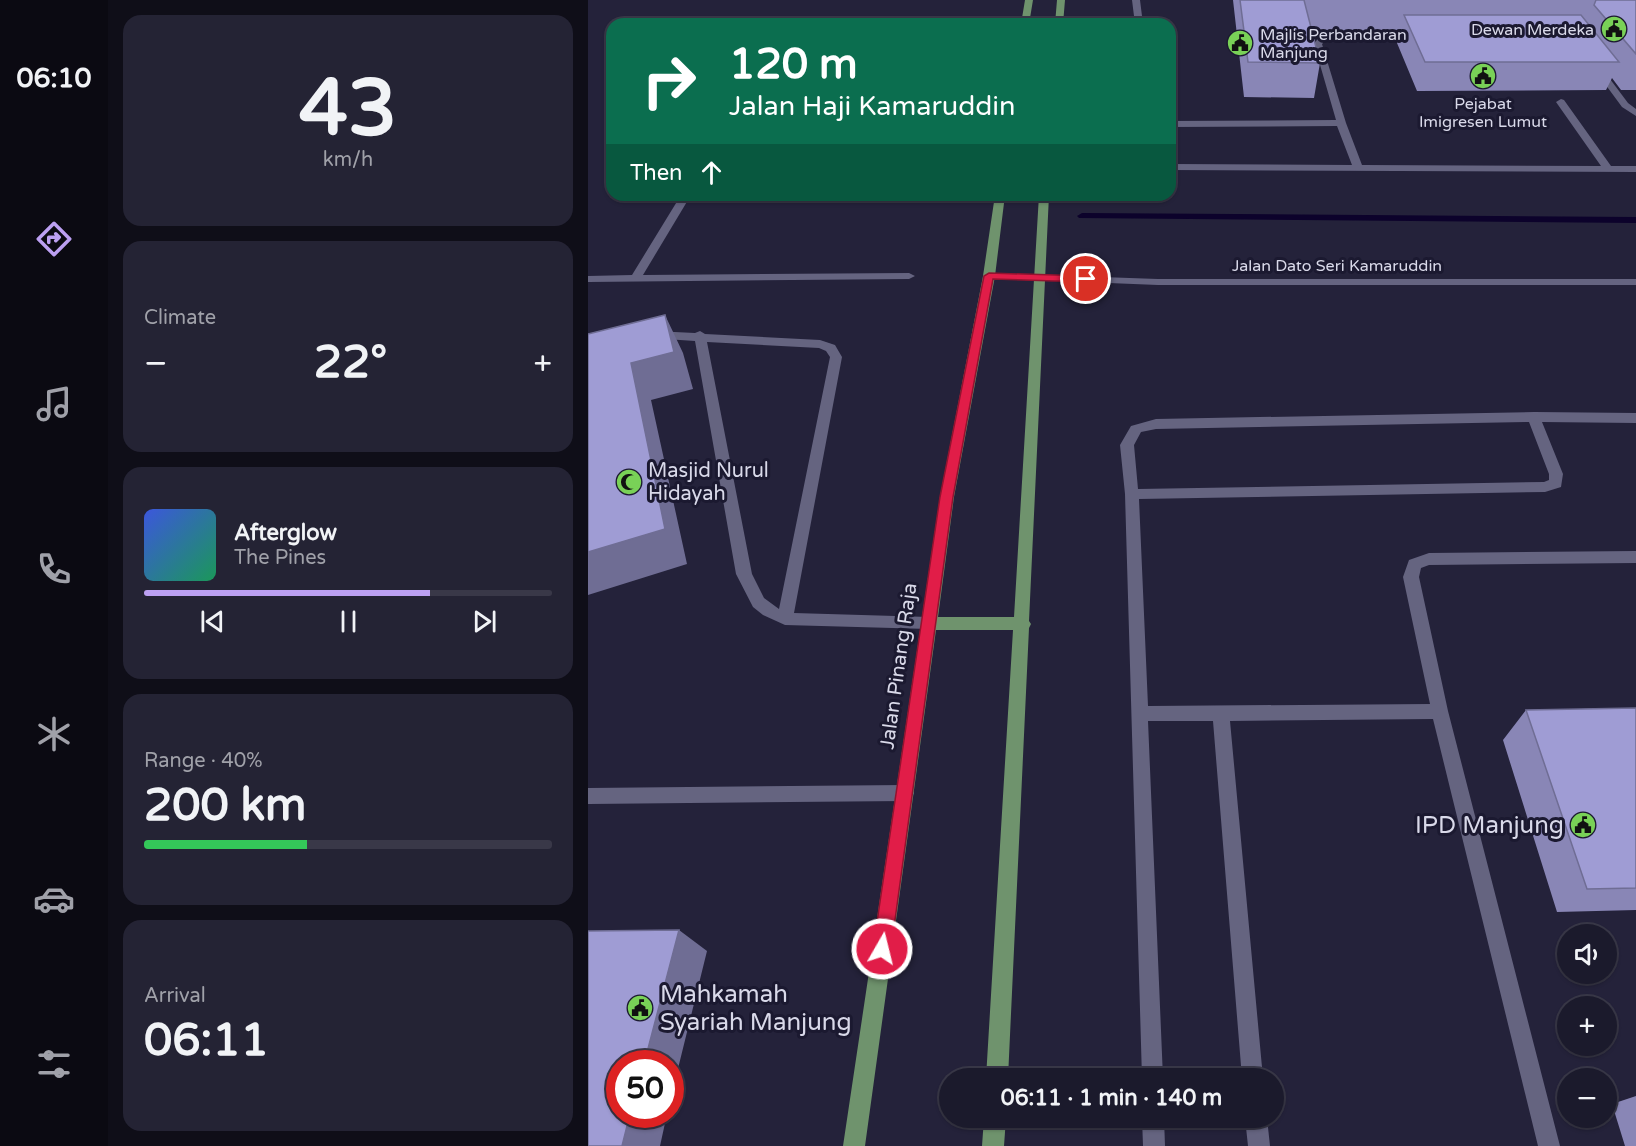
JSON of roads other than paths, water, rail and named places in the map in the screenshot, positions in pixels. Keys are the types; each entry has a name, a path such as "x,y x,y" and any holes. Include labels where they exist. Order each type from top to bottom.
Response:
{"main road":[{"path":"1026,18 1029,0"},
{"path":"1060,18 1061,0"},
{"name":"Jalan Pinang Raja","path":"854,1146 947,497 989,276 999,201"},
{"path":"998,1068 1023,624 1038,278 1044,201"},
{"path":"929,623 1023,624"},
{"path":"993,1146 994,1128"}],"street":[{"path":"1136,0 1138,18"},
{"path":"1358,167 1341,123 1318,44 1322,39 1425,38"},
{"path":"1593,64 1625,105 1636,113"},
{"path":"1561,102 1608,169"},
{"path":"1176,124 1341,123"},
{"path":"1176,167 1636,169"},
{"path":"635,279 682,201"},
{"path":"588,279 909,276"},
{"name":"Jalan Dato Seri Kamaruddin","path":"989,276 1158,282 1636,282"},
{"path":"644,334 700,335 820,344 831,348 836,357 784,619"},
{"path":"700,335 744,574 753,596 764,610 784,619 929,623"},
{"path":"1132,494 1545,487 1556,483 1556,474 1534,417"},
{"path":"1152,1068 1132,494 1127,445 1136,429 1156,424 1534,417 1636,418"},
{"path":"1549,1146 1440,711 1411,577 1414,564 1429,559 1636,557"},
{"path":"1140,714 1440,711"},
{"path":"1221,713 1252,1068"},
{"path":"588,796 905,794"},
{"path":"1153,1128 1154,1146"},
{"path":"1257,1128 1259,1146"}],"waterway":[{"path":"1082,216 1636,220"}],"place":[{"name":"Dewan Merdeka","path":"1614,29"},
{"name":"Majlis Perbandaran Manjung","path":"1240,43"},
{"name":"Pejabat Imigresen Lumut","path":"1483,76"},
{"name":"Masjid Nurul Hidayah","path":"629,482"},
{"name":"IPD Manjung","path":"1583,825"},
{"name":"Mahkamah Syariah Manjung","path":"640,1008"}]}
